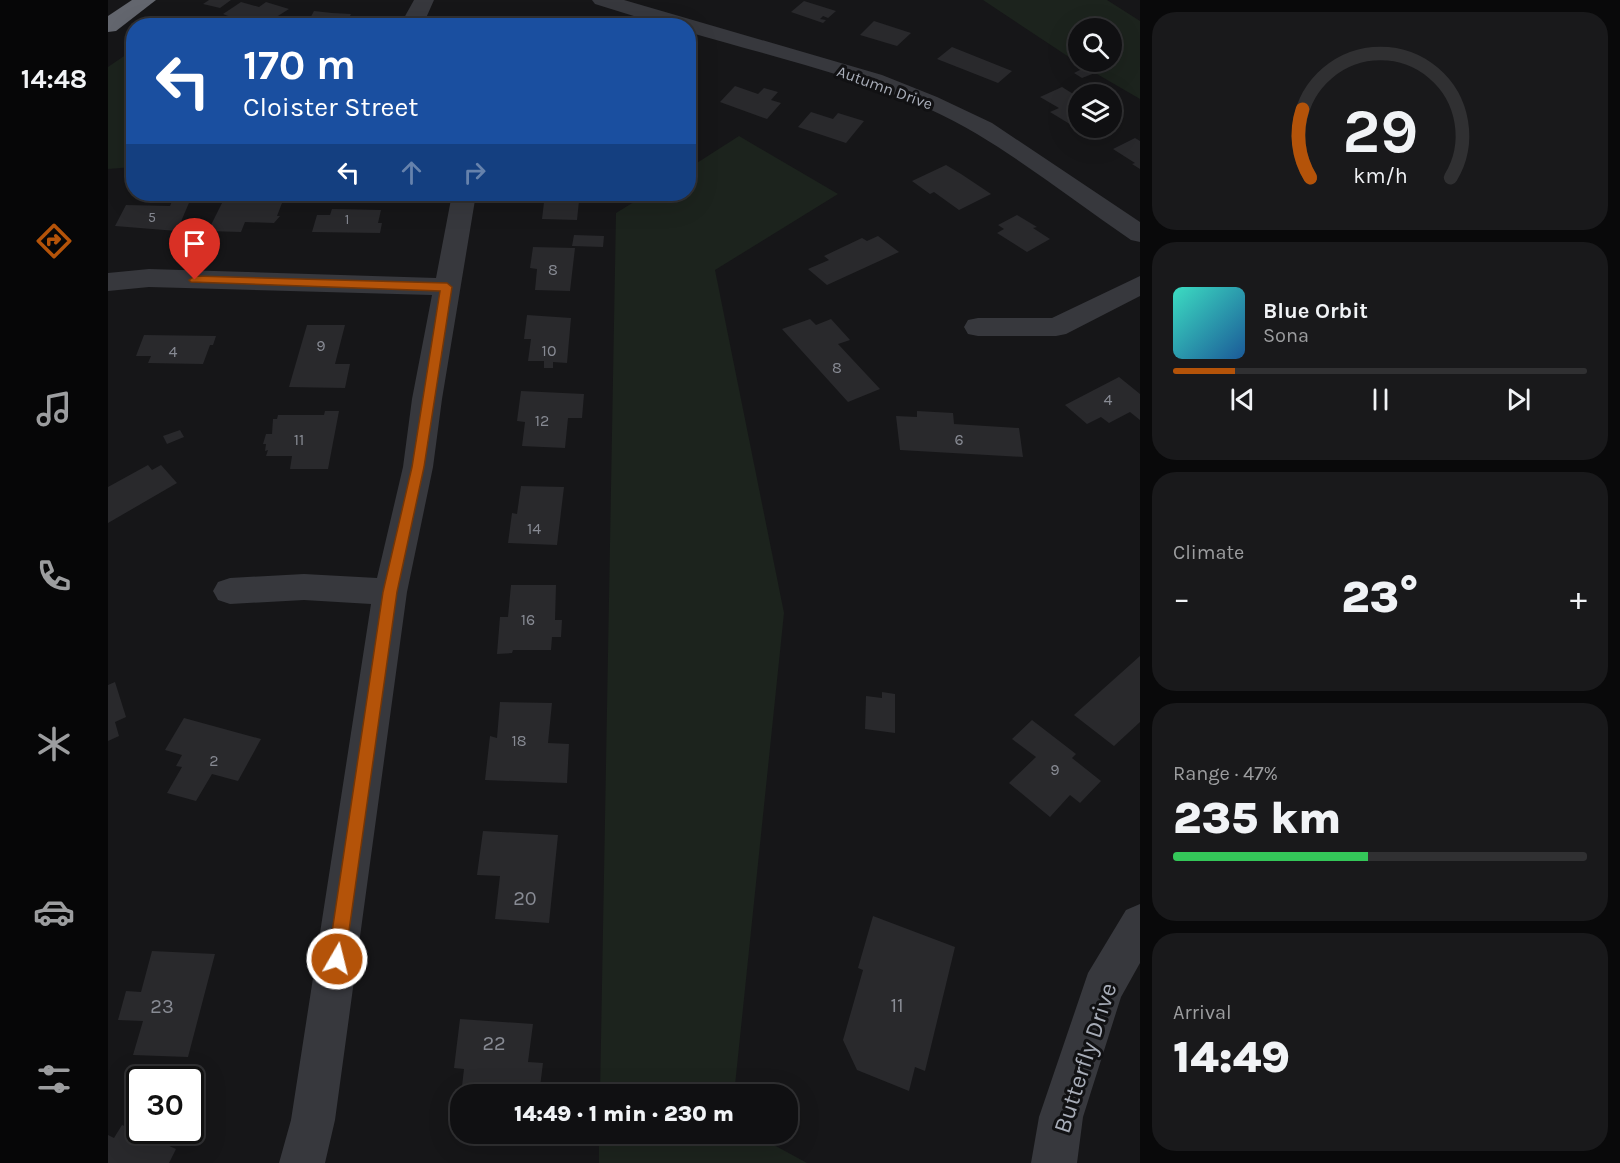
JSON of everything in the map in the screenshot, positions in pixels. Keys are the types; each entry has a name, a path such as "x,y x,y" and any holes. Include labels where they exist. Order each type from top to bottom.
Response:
{"highway":[{"path":"108,14 124,0"},
{"path":"108,26 146,0"}],"street":[{"path":"415,18 424,0"},
{"name":"Autumn Drive","path":"602,0 663,18"},
{"name":"Autumn Drive","path":"696,28 874,80 929,102 984,128 1140,234"},
{"path":"302,1163 313,1119 390,592 418,467 463,201"},
{"path":"108,282 149,279 447,287"},
{"path":"978,327 1056,327 1140,285"},
{"path":"230,591 304,587 390,592"},
{"name":"Butterfly Drive","path":"1054,1163 1061,1117 1103,988 1140,924"}],"shaded area":[{"path":"983,0 1107,0 1140,21 1140,99 1122,89 1122,84 1114,84 1094,72 1122,72 1122,18 1068,18 1068,56"},
{"path":"126,55 126,168 108,169 108,67"},
{"path":"739,136 838,194 715,270 784,613 735,1084 600,1084 616,213 636,201 696,201 696,164"},
{"path":"599,1144 772,1144 807,1163 599,1163"}],"building":[{"path":"209,0 231,0 220,8 203,4"},
{"path":"804,1 836,11 828,18 823,16 820,19 826,20 823,23 791,12"},
{"path":"241,2 259,7 266,2 289,9 275,18 233,18 223,14"},
{"path":"314,11 351,14 349,18 310,18"},
{"path":"874,21 911,33 897,46 860,35"},
{"path":"952,47 1012,71 998,83 937,59"},
{"path":"1076,72 1097,72 1082,78 1074,73"},
{"path":"735,86 758,94 764,88 778,92 771,100 781,103 767,119 720,102"},
{"path":"1062,87 1068,91 1068,123 1050,112 1059,108 1040,97"},
{"path":"811,112 833,119 838,113 864,121 846,143 798,127"},
{"path":"1135,138 1140,141 1140,169 1132,164 1135,163 1113,149"},
{"path":"946,165 991,194 959,210 934,192 930,194 912,181"},
{"path":"172,201 190,201 177,231 115,226 126,205 170,206"},
{"path":"223,201 282,203 277,216 280,216 274,223 245,222 241,232 208,231"},
{"path":"579,201 577,220 542,219 544,202 538,202"},
{"path":"332,209 381,210 378,223 382,223 380,233 312,232 317,215 330,215"},
{"path":"1017,215 1037,227 1033,228 1050,239 1027,252 997,233 1004,229 998,225"},
{"path":"574,235 604,236 603,247 572,246"},
{"path":"878,236 899,252 827,285 808,269 829,260 824,256 862,238 867,241"},
{"path":"533,247 575,248 570,291 535,290 537,269 530,268"},
{"path":"527,315 571,318 567,363 553,362 553,368 544,368 544,361 528,361 531,339 524,339"},
{"path":"810,319 816,325 831,319 850,340 838,344 880,389 848,402 782,329"},
{"path":"307,325 345,325 335,364 350,364 345,388 289,387"},
{"path":"144,335 216,336 203,364 148,363 151,356 136,356"},
{"path":"1119,377 1140,394 1140,420 1130,412 1109,423 1101,417 1087,424 1065,405"},
{"path":"521,391 584,394 582,418 568,418 565,448 522,446 525,422 517,421"},
{"path":"325,411 339,411 328,469 290,469 292,456 266,456 268,450 265,451 266,444 263,444 266,434 272,434 273,419 277,419 278,415 324,415"},
{"path":"917,411 953,413 954,424 1019,428 1023,457 900,450 896,416 917,417"},
{"path":"180,430 184,437 167,444 163,436"},
{"path":"148,465 152,470 161,465 177,483 108,523 108,487"},
{"path":"521,486 564,487 557,545 508,543 512,513 517,514"},
{"path":"511,585 556,585 555,620 562,620 561,637 552,637 551,650 513,650 512,653 497,654 500,617 508,617"},
{"path":"1140,656 1140,722 1114,746 1074,715"},
{"path":"115,682 126,717 115,722 119,736 108,741 108,685"},
{"path":"882,692 895,694 895,733 865,729 866,696 882,698"},
{"path":"500,702 552,703 548,743 569,744 567,783 485,780 490,736 497,738"},
{"path":"184,718 261,739 238,781 212,774 196,801 167,793 182,767 176,766 182,755 165,750"},
{"path":"1032,720 1076,754 1072,758 1101,781 1080,803 1070,795 1050,817 1009,783 1036,757 1012,739"},
{"path":"483,831 558,835 549,923 495,919 500,876 477,875"},
{"path":"873,916 955,947 925,1071 915,1067 909,1091 857,1070 843,1040 863,970 858,968"},
{"path":"152,951 215,954 188,1057 133,1055 143,1021 118,1020 126,991 141,992"},
{"path":"460,1019 533,1024 528,1062 543,1063 540,1084 462,1084 464,1069 454,1068"},
{"path":"122,1125 126,1127 126,1144 165,1144 176,1149 169,1163 108,1163 108,1135 114,1138"}],"route":[{"path":"195,280 447,287 427,399 418,467 390,592 337,959"}]}
